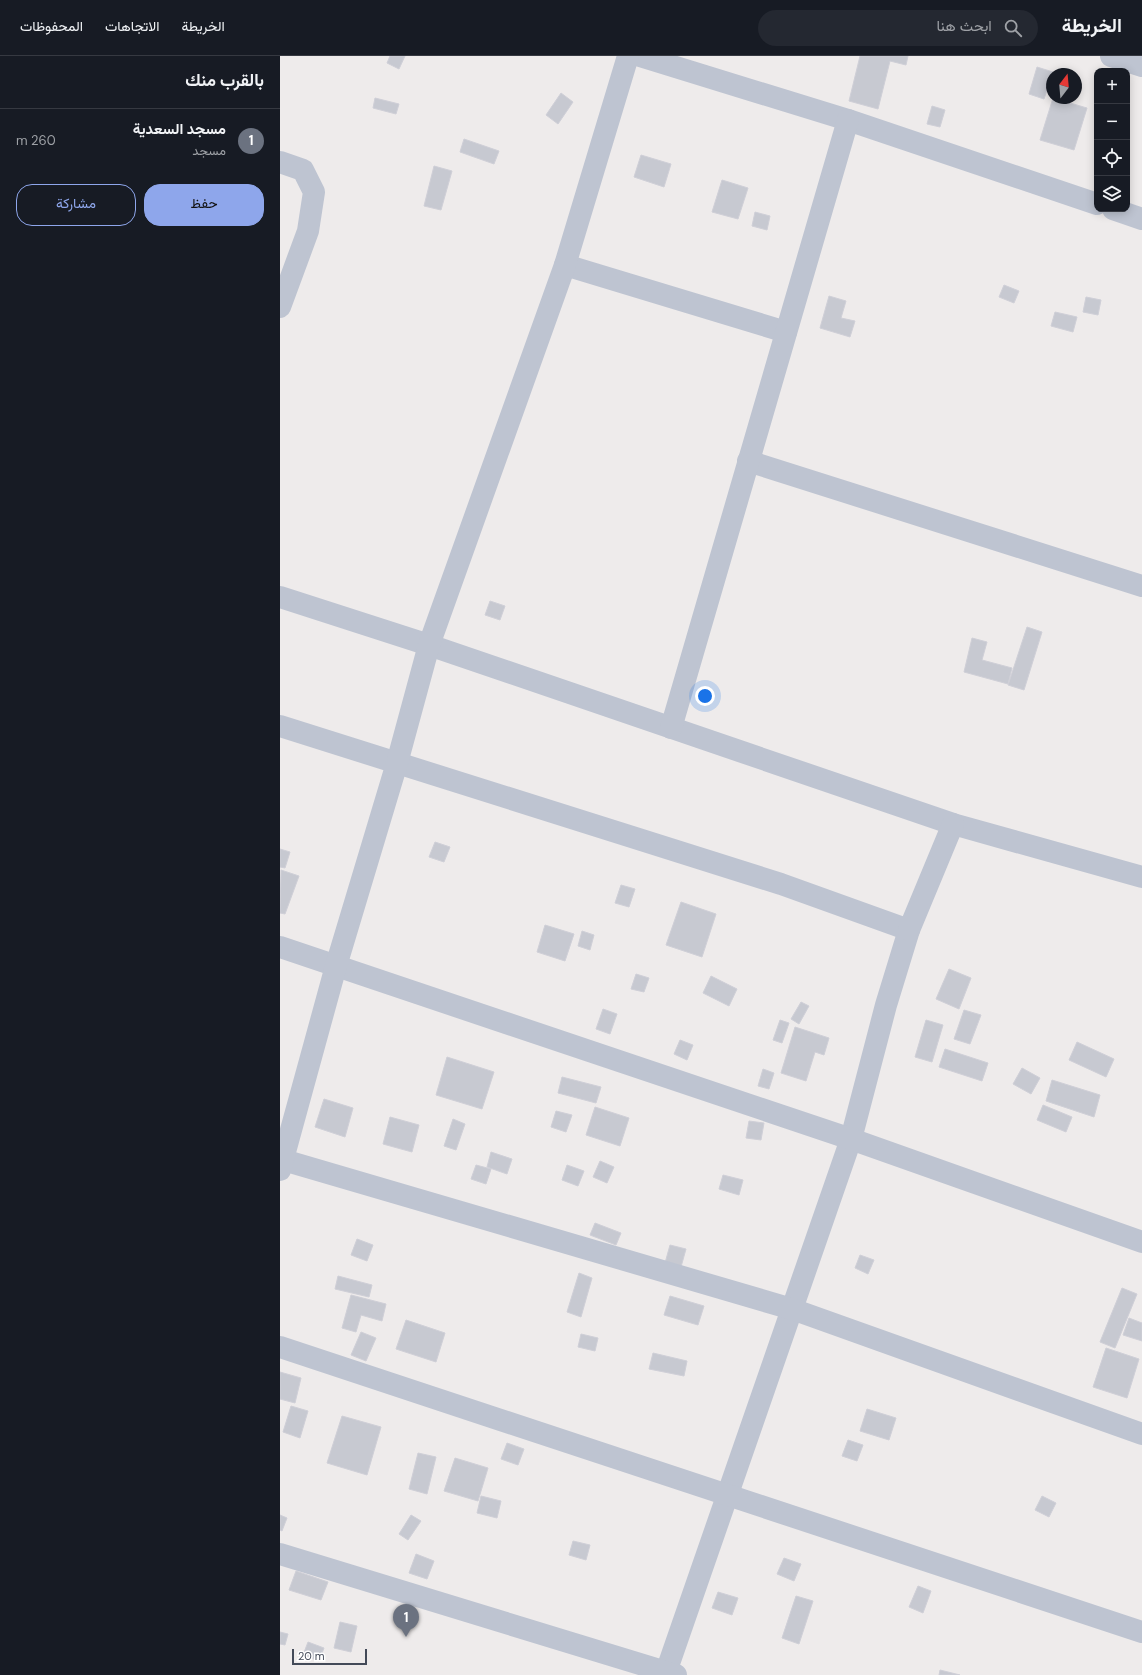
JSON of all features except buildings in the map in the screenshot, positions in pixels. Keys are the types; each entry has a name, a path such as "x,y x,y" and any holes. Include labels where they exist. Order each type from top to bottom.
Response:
{"street":[{"path":"628,56 565,265 429,645 397,763 336,966 281,1163 792,1309 1142,1434"},
{"path":"640,56 848,120 1094,203"},
{"path":"1111,56 1142,66"},
{"path":"671,728 848,120"},
{"path":"280,162 303,170 314,192 308,231 280,307"},
{"path":"1122,212 1142,219"},
{"path":"565,265 786,332"},
{"path":"748,461 1142,586"},
{"path":"280,597 429,645 953,824 1142,877"},
{"path":"280,726 781,884 909,930"},
{"path":"280,1554 669,1674 727,1494 851,1139 886,1005 909,930 953,824"},
{"path":"280,947 851,1139 1142,1242"},
{"path":"280,1347 1142,1632"}],"place":[{"name":"مسجد السعدية","path":"406,1637"}]}
